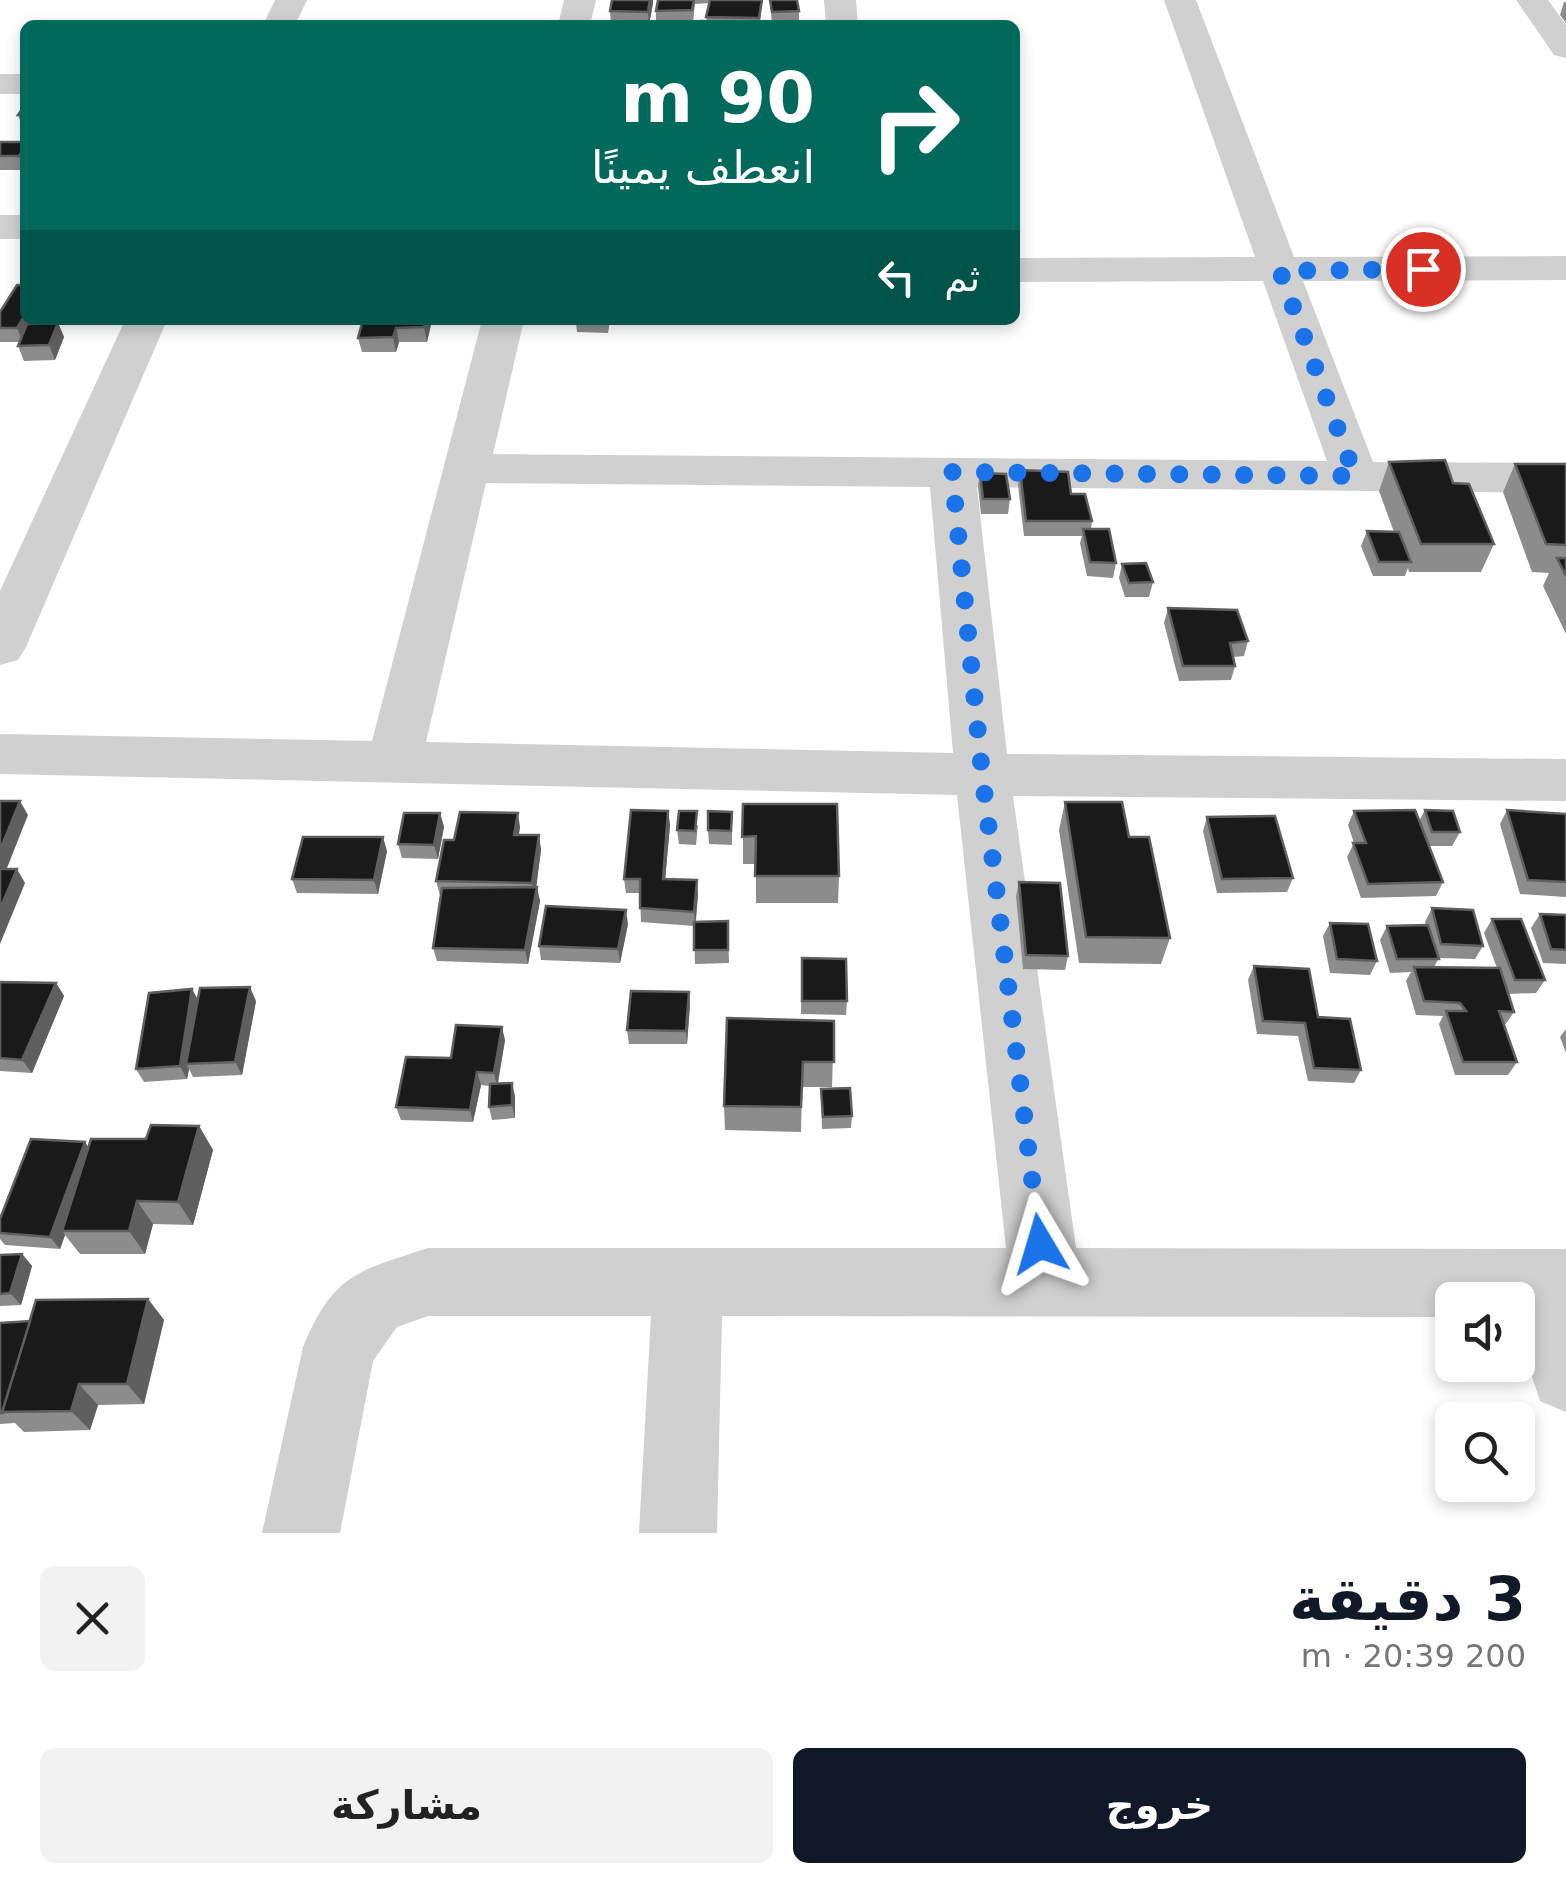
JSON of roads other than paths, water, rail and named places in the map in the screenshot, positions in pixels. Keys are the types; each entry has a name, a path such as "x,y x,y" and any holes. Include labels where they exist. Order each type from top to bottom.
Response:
{"street":[{"path":"1180,0 1355,476"},
{"path":"1532,0 1566,48"},
{"path":"1020,270 1566,268"},
{"path":"0,647 144,325"},
{"path":"394,762 502,325"},
{"path":"468,468 1566,478"},
{"path":"952,472 982,773 1045,1283"},
{"path":"0,754 1566,780"},
{"path":"301,1533 339,1346 373,1301 428,1282 1551,1282 1566,1376"},
{"path":"678,1533 688,1282"}]}
